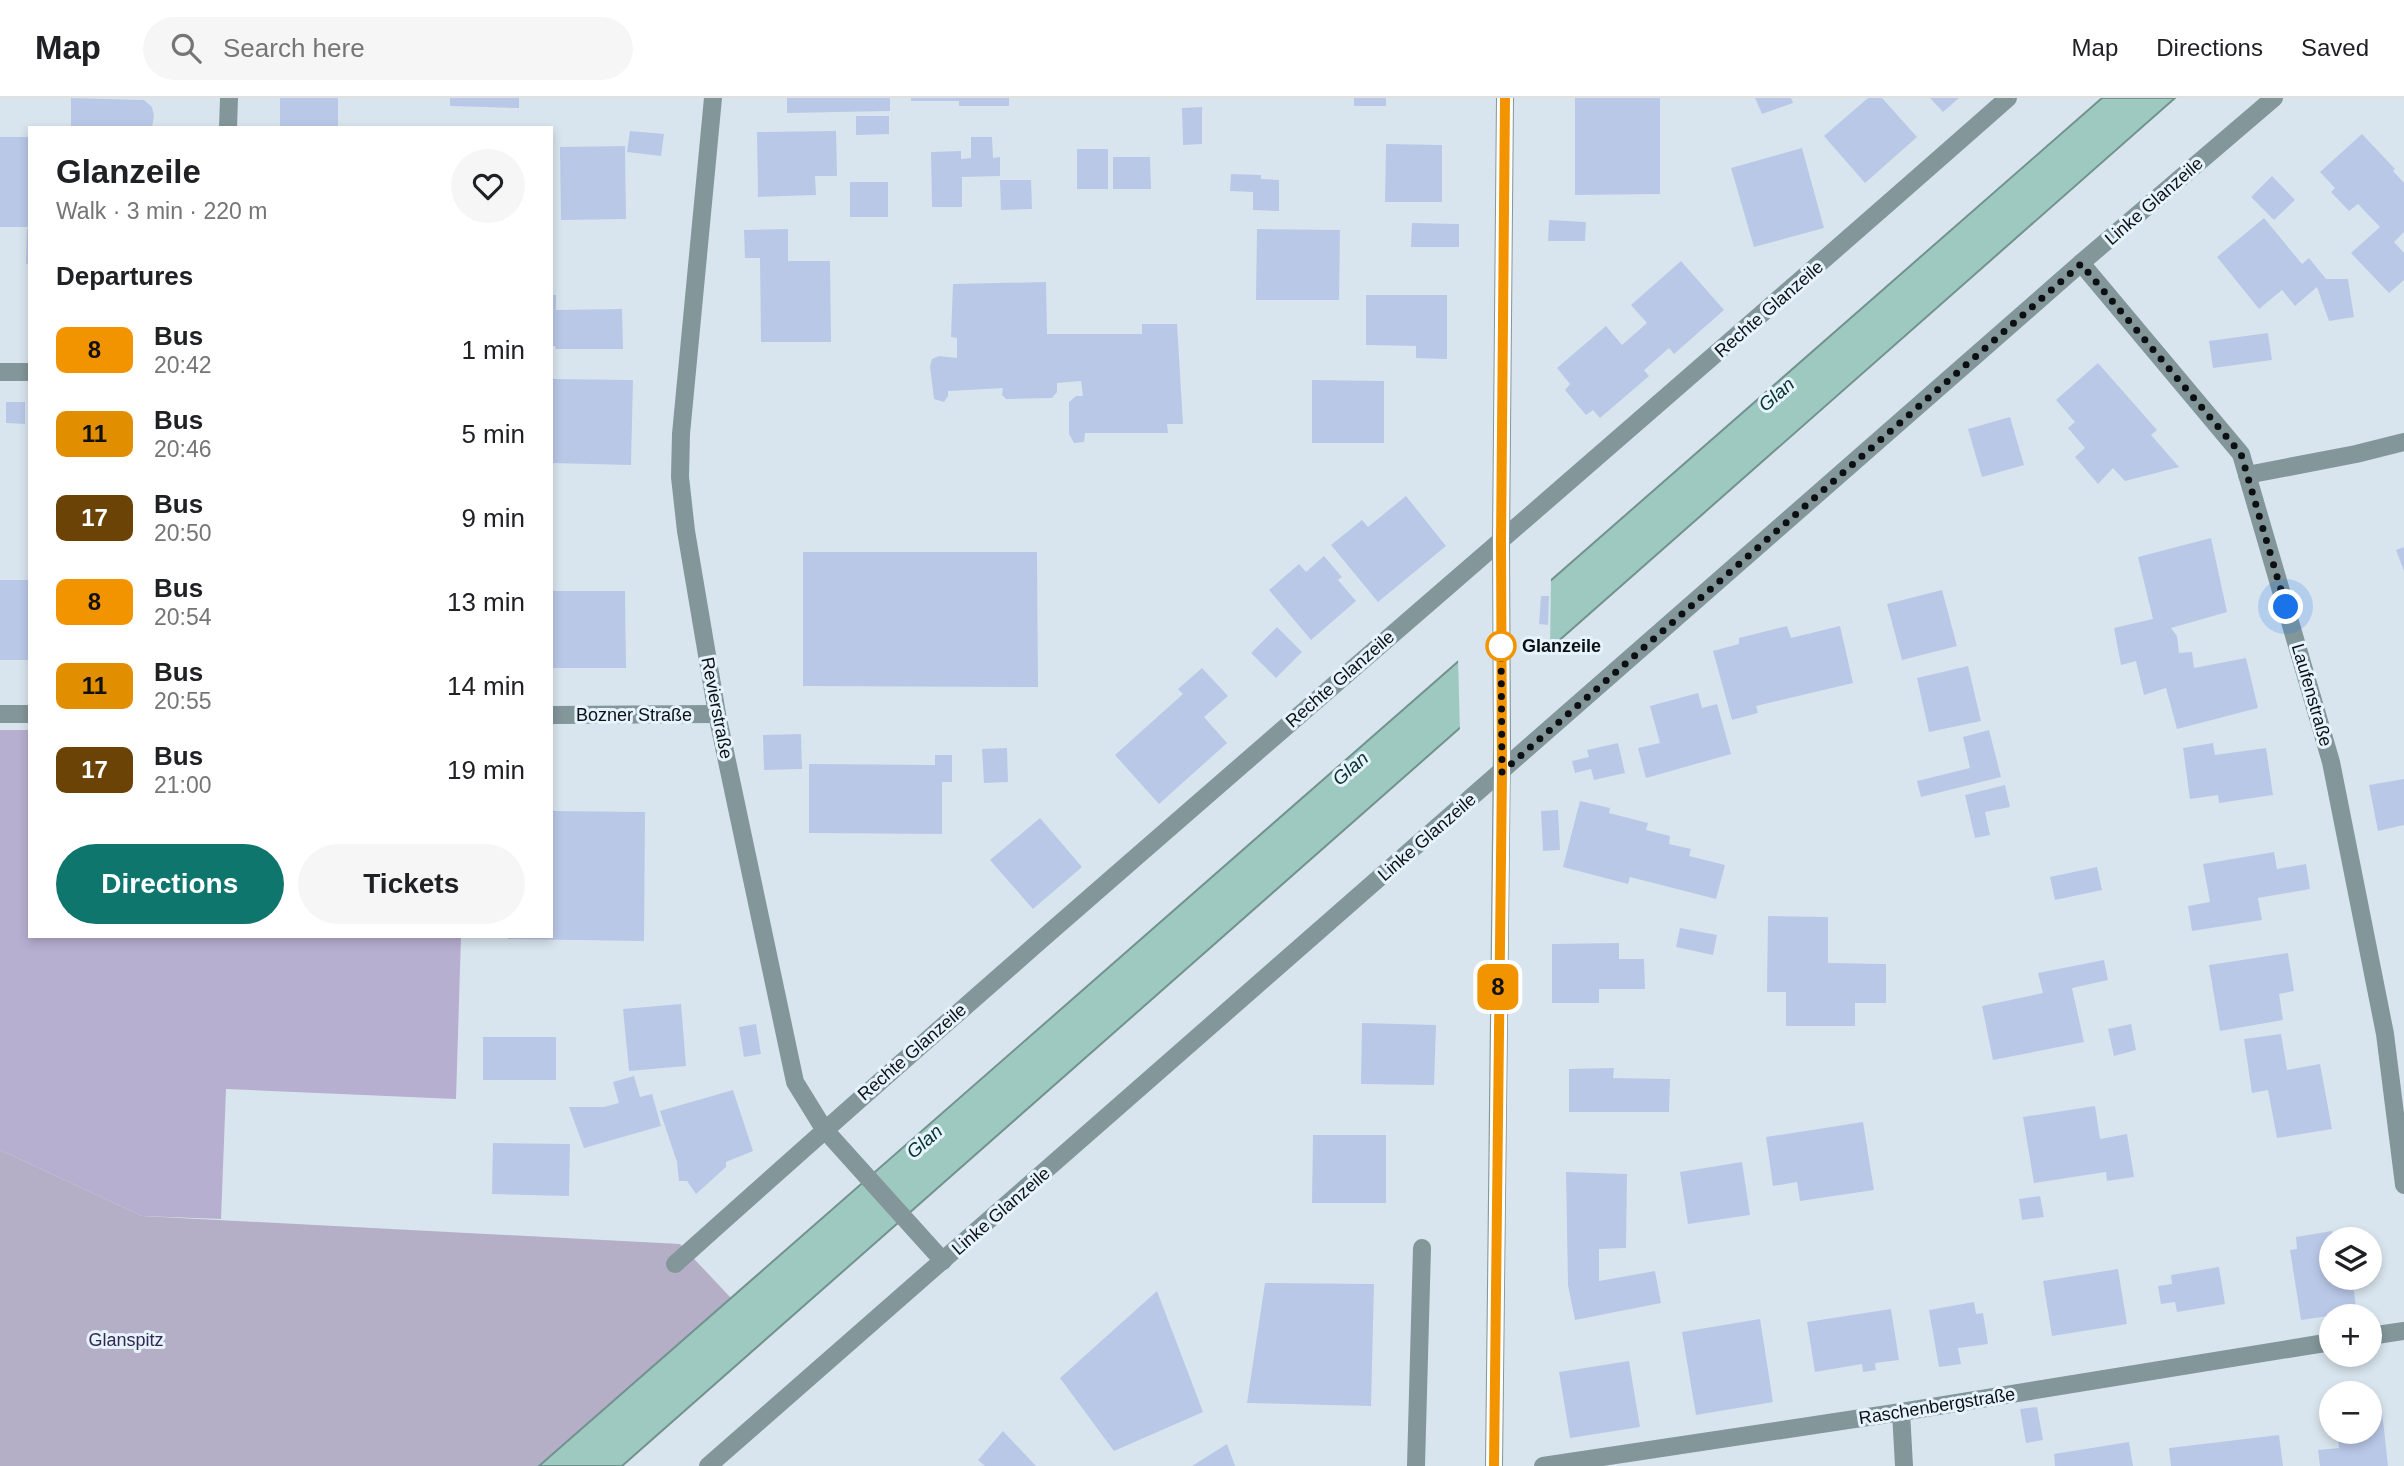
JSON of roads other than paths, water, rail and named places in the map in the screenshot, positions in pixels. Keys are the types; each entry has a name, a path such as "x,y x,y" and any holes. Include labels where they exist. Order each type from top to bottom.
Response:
{"street":[{"path":"228,126 229,98"},
{"name":"Revierstraße","path":"713,98 681,433 680,477 686,531 718,714 795,1082 824,1129 943,1261"},
{"path":"1494,1466 1502,772 1505,98"},
{"name":"Rechte Glanzeile","path":"675,1264 824,1129 1172,824 1742,333 2008,98"},
{"name":"Linke Glanzeile","path":"708,1466 2274,98"},
{"name":"Laufenstraße","path":"2081,264 2241,454 2331,762 2385,1034 2404,1185"},
{"path":"0,372 28,372"},
{"path":"2246,475 2404,442"},
{"path":"0,714 28,714"},
{"name":"Bozner Straße","path":"553,715 718,714"},
{"path":"1416,1466 1422,1248"},
{"path":"2382,1334 2404,1331"},
{"name":"Raschenbergstraße","path":"1543,1466 1901,1412 2319,1344"},
{"path":"1901,1412 1904,1466"}],"water":[{"name":"Glan","path":"2102,98 2175,98 622,1466 539,1466"}],"place":[{"name":"Glanzeile","path":"1501,646"}],"park label":[{"name":"Glanspitz","path":"126,1340"}]}
